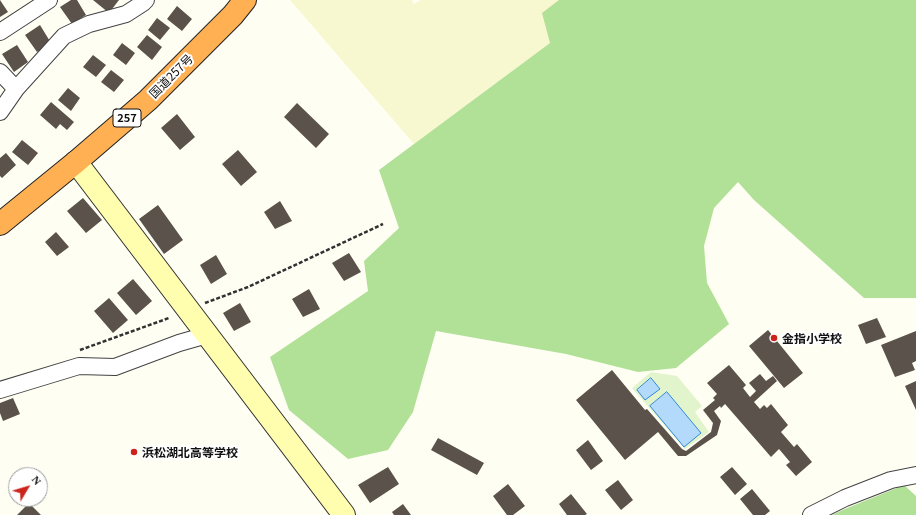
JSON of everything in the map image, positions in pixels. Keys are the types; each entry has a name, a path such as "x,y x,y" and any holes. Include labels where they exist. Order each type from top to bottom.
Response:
{"highway":[{"name":"国道257号","path":"0,224 76,162 148,100 233,16 245,0"}],"street":[{"path":"0,32 49,0"},
{"path":"0,112 16,89 64,36 89,24 126,14 146,0"},
{"path":"0,72 16,89"},
{"path":"76,162 344,515"},
{"path":"0,390 79,366 114,367 179,343 207,335"},
{"path":"812,515 845,498 891,480 916,475"}],"path":[{"path":"201,305 248,287 383,224"},
{"path":"80,350 169,318"}],"green space":[{"path":"290,0 412,0 414,4 421,0 571,0 550,43 414,144"},
{"path":"559,0 916,0 916,298 864,298 754,200 738,182 714,208 704,246 707,283 729,324 676,368 638,372 566,354 436,331 413,412 388,450 348,459 289,410 270,357 368,291 364,261 399,228 379,170 550,43 542,13"},
{"path":"651,372 677,376 702,406 695,412 709,432 685,449 632,388"},
{"path":"904,485 916,496 916,515 832,515 840,511"}],"water":[{"path":"651,378 660,389 645,400 637,390"},
{"path":"667,392 701,433 684,447 650,406"}],"building":[{"path":"0,0 8,12 0,17"},
{"path":"71,0 77,0 86,15 72,24 60,7"},
{"path":"93,0 119,0 109,13"},
{"path":"177,6 192,19 182,31 167,19"},
{"path":"157,18 170,28 160,40 148,30"},
{"path":"40,25 51,43 37,52 25,35"},
{"path":"147,35 162,47 152,60 137,47"},
{"path":"122,43 135,53 126,65 113,55"},
{"path":"17,45 28,62 14,72 2,54"},
{"path":"93,55 106,65 96,77 83,67"},
{"path":"111,70 124,80 114,92 101,82"},
{"path":"68,88 80,98 71,111 58,100"},
{"path":"51,102 74,122 67,130 60,124 56,129 40,115"},
{"path":"297,103 329,134 316,148 284,117"},
{"path":"177,114 195,137 180,150 161,128"},
{"path":"22,140 38,153 28,165 12,152"},
{"path":"238,150 257,172 241,186 222,164"},
{"path":"6,153 16,165 2,178 0,176 0,158"},
{"path":"83,198 102,220 86,233 67,211"},
{"path":"280,201 292,221 275,229 264,212"},
{"path":"158,205 183,240 164,254 139,219"},
{"path":"56,232 69,247 57,256 45,242"},
{"path":"349,253 361,272 344,281 332,263"},
{"path":"216,255 227,274 211,284 200,265"},
{"path":"133,279 152,301 136,315 117,293"},
{"path":"309,289 320,309 303,317 292,299"},
{"path":"109,298 128,320 113,333 94,311"},
{"path":"240,303 251,322 234,331 223,313"},
{"path":"877,318 886,337 866,344 858,325"},
{"path":"768,330 803,373 784,388 749,346"},
{"path":"916,331 916,361 912,363 915,370 895,377 881,345"},
{"path":"729,365 746,385 743,388 750,397 756,391 749,383 760,374 766,381 773,376 777,381 754,402 760,409 764,405 767,408 771,404 788,425 781,432 794,447 797,444 812,462 796,476 786,465 790,462 779,449 771,457 725,404 721,408 720,406 714,411 721,421 717,435 686,456 678,456 658,432 625,460 576,400 612,370 645,410 647,409 682,449 686,451 711,432 713,423 703,410 715,400 713,398 717,394 707,383"},
{"path":"916,381 916,410 905,386"},
{"path":"13,398 20,414 3,421 0,413 0,403"},
{"path":"438,438 484,463 477,475 431,450"},
{"path":"588,440 603,461 591,470 576,450"},
{"path":"388,467 399,484 370,503 358,485"},
{"path":"732,467 747,484 735,495 720,477"},
{"path":"618,480 633,500 621,510 605,490"},
{"path":"508,484 525,506 513,515 507,515 493,496"},
{"path":"752,489 770,511 765,515 753,515 740,499"},
{"path":"571,494 587,514 567,515 559,504"},
{"path":"403,504 411,515 394,515 392,512"},
{"path":"25,507 33,507 41,515 17,515"}],"place":[{"name":"金指小学校","path":"774,338"},
{"name":"浜松湖北高等学校","path":"134,452"}]}
